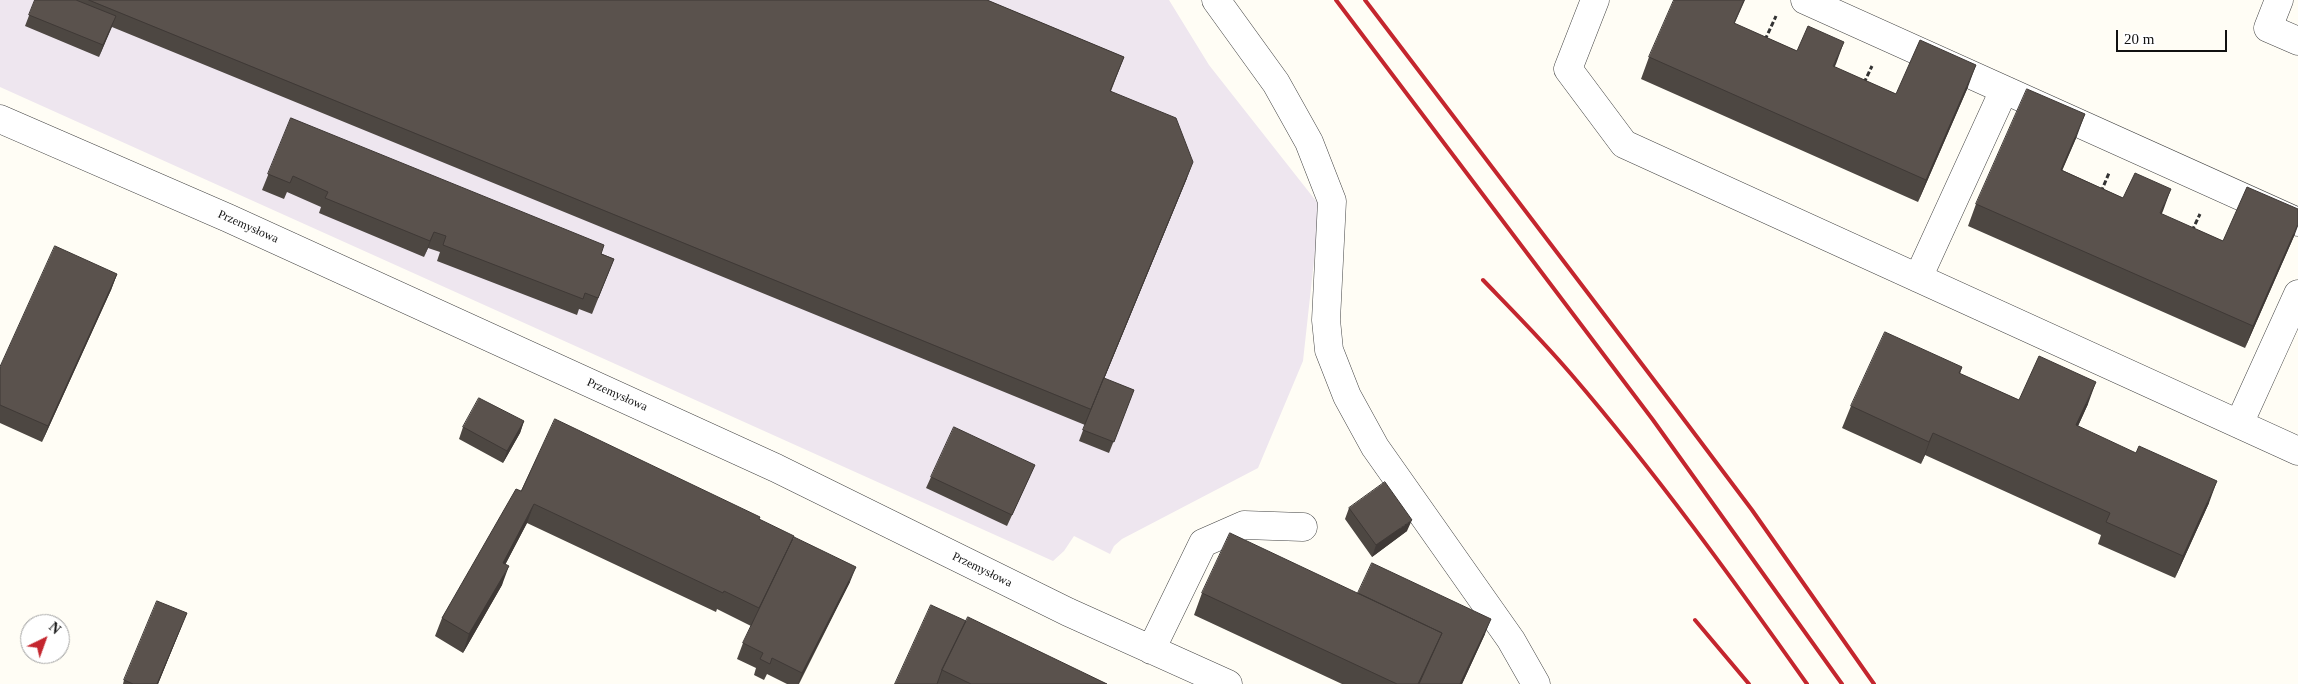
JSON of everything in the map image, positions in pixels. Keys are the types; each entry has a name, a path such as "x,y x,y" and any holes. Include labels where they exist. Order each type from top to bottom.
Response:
{"street":[{"path":"1216,0 1276,83 1309,142 1332,201 1326,320 1329,350 1347,396 1375,447 1511,640 1536,684"},
{"path":"1595,0 1568,69 1624,144 2298,451"},
{"path":"1805,0 2298,222"},
{"path":"2279,0 2268,28 2298,41"},
{"path":"1918,278 2004,90"},
{"name":"Przemysłowa","path":"0,118 228,218 776,468 1068,612 1228,684"},
{"path":"2239,424 2298,294"},
{"path":"1151,650 1203,543 1244,525 1303,527"}],"path":[{"path":"1764,42 1779,8"},
{"path":"1864,86 1885,36"},
{"path":"2100,193 2122,142"}],"shaded area":[{"path":"0,0 1169,0 1209,65 1320,206 1303,361 1258,468 1122,539 1114,546 1110,554 1074,536 1064,551 1053,561 0,87"}],"building":[{"path":"35,0 76,0 116,16 103,45 29,15"},
{"path":"89,0 987,0 1124,57 1110,91 1176,118 1193,162 1091,409"},
{"path":"1674,0 1744,0 1734,23 1797,51 1808,26 1844,42 1833,66 1896,94 1920,40 1976,65 1926,180 1649,57"},
{"path":"2027,89 2085,114 2061,170 2123,198 2135,173 2171,189 2160,213 2223,241 2247,187 2298,209 2298,224 2253,326 1976,204"},
{"path":"291,118 604,245 601,254 614,259 598,298 585,293 583,299 443,245 446,236 434,232 430,241 325,198 328,192 293,176 290,183 268,174"},
{"path":"55,246 117,274 48,426 0,405 0,367"},
{"path":"1885,332 1962,367 1959,373 2019,400 2039,356 2096,382 2076,425 2136,453 2139,446 2217,481 2183,556 2106,522 2110,513 1933,433 1929,442 1851,406"},
{"path":"1104,378 1134,390 1114,442 1083,430"},
{"path":"479,398 524,421 507,451 463,427"},
{"path":"555,419 760,517 759,519 794,536 759,608 534,504 503,563 509,566 469,634 442,618 516,489 521,491"},
{"path":"954,427 1035,465 1012,515 931,477"},
{"path":"1385,482 1412,520 1376,545 1349,508"},
{"path":"1230,533 1442,633 1418,684 1397,684 1202,593"},
{"path":"794,537 856,567 802,673 772,658 770,664 760,659 763,653 743,643"},
{"path":"1372,563 1491,619 1460,684 1419,684 1442,633 1358,593"},
{"path":"157,601 187,613 157,684 133,684 124,680"},
{"path":"931,605 966,621 937,684 895,684"},
{"path":"968,617 1107,684 971,684 942,670"}],"railway":[{"path":"1336,0 1653,420 1842,684"},
{"path":"1365,0 1752,510 1874,684"},
{"path":"1483,280 1560,362 1633,449 1722,565 1807,684"},
{"path":"1695,620 1749,684"}]}
